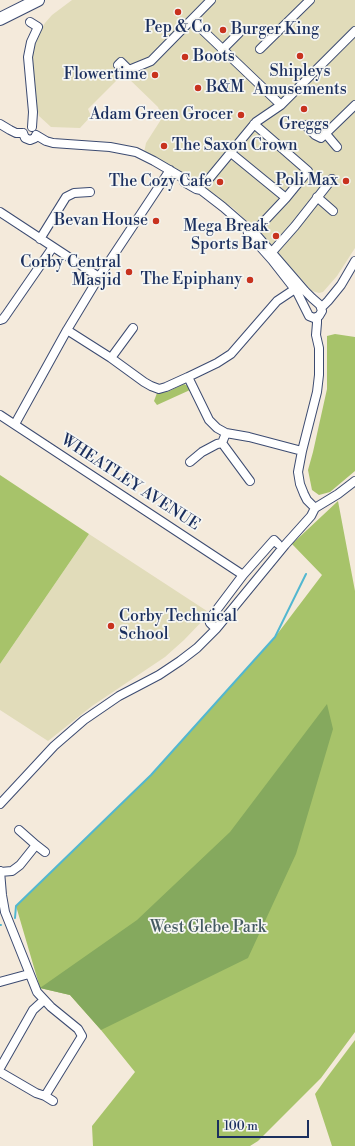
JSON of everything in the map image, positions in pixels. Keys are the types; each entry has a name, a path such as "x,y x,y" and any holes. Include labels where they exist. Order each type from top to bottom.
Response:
{"highway":[{"path":"0,19 38,0"}],"street":[{"path":"121,66 129,70 151,61 211,0"},
{"path":"260,49 310,0"},
{"path":"192,20 281,105"},
{"path":"30,22 38,27 31,42 28,57 33,112 32,127 35,130 36,135 53,143 89,144 136,152 154,160 183,178 187,177 246,227 254,232 309,295 320,305 322,313 314,318 310,316 294,289 272,260 248,233 246,227"},
{"path":"208,180 254,124 281,105 355,31"},
{"path":"222,50 238,33"},
{"path":"305,125 315,135 321,138 355,105"},
{"path":"254,124 308,171 286,198 254,232"},
{"path":"1,126 16,133 23,133"},
{"path":"23,133 25,129 32,127"},
{"path":"23,133 25,138 30,140 35,138 36,135"},
{"path":"326,134 338,147"},
{"path":"231,153 286,198"},
{"path":"15,424 99,277 170,170"},
{"path":"272,252 295,226 332,179"},
{"path":"40,239 66,198 74,193 86,195"},
{"path":"317,197 333,211"},
{"path":"0,212 99,277"},
{"path":"0,320 6,315 53,247"},
{"path":"320,305 328,301 341,285 355,261"},
{"path":"68,330 144,382 158,389 188,377 217,363 231,354 276,301 294,289"},
{"path":"307,311 310,304 314,302 320,305"},
{"path":"314,508 307,500 300,484 298,472 317,392 319,348 316,335 318,323 317,317"},
{"path":"111,358 133,328"},
{"path":"188,377 209,420 217,428 226,433 249,437 302,451"},
{"name":"WHEATLEY AVENUE","path":"0,415 243,575"},
{"path":"222,443 226,433"},
{"path":"190,462 200,450 222,443"},
{"path":"222,443 250,481"},
{"path":"0,804 54,746 90,715 119,696 158,675 197,648 216,629 285,545 311,516 314,508 338,494 355,480"},
{"path":"216,629 209,620 243,575 274,540 278,544"},
{"path":"19,830 45,852"},
{"path":"36,845 20,865 12,871 0,872 5,912 37,992 51,1007 78,1029 82,1036 45,1096"},
{"path":"0,982 29,974"},
{"path":"0,1068 33,1010 44,1000"},
{"path":"0,1072 53,1101"}],"shaded area":[{"path":"72,0 355,0 355,248 337,276 323,292 319,293 312,291 269,243 233,208 144,153 146,143 162,118 158,107 127,77 120,77 88,109 91,116 80,128 51,127 39,116 34,92 32,53 40,31 45,23 52,15"},
{"name":"Corby Technical School","path":"89,534 210,613 165,657 92,706 48,741 0,710 0,664"}],"green space":[{"path":"335,334 355,337 355,471 330,492 319,495 312,490 308,470 327,389 327,336"},
{"path":"184,384 188,386 190,390 157,405 154,401 157,393 167,392"},
{"path":"0,475 89,534 0,664"},
{"name":"West Glebe Park","path":"338,501 355,591 355,1032 321,1078 258,1141 250,1146 93,1146 92,1126 135,1072 70,995 40,988 16,906 151,775 275,637 322,575 292,544"},
{"path":"327,704 333,729 296,854 248,958 101,1030 70,995 40,988 137,920 230,832"},
{"path":"355,1040 355,1146 332,1146 315,1094"}],"waterway":[{"path":"15,918 16,906 151,775 275,637 306,574"}],"place":[{"name":"Pep & Co","path":"178,12"},
{"name":"Burger King","path":"223,30"},
{"name":"Shipleys Amusements","path":"300,56"},
{"name":"Boots","path":"185,57"},
{"name":"Flowertime","path":"155,75"},
{"name":"B&M","path":"198,88"},
{"name":"Greggs","path":"304,109"},
{"name":"Adam Green Grocer","path":"241,115"},
{"name":"The Saxon Crown","path":"164,146"},
{"name":"Poli Max","path":"346,181"},
{"name":"The Cozy Cafe","path":"220,182"},
{"name":"Bevan House","path":"156,221"},
{"name":"Mega Break Sports Bar","path":"276,236"},
{"name":"Corby Central Masjid","path":"129,272"},
{"name":"The Epiphany","path":"250,280"},
{"name":"Corby Technical School","path":"111,626"}]}
